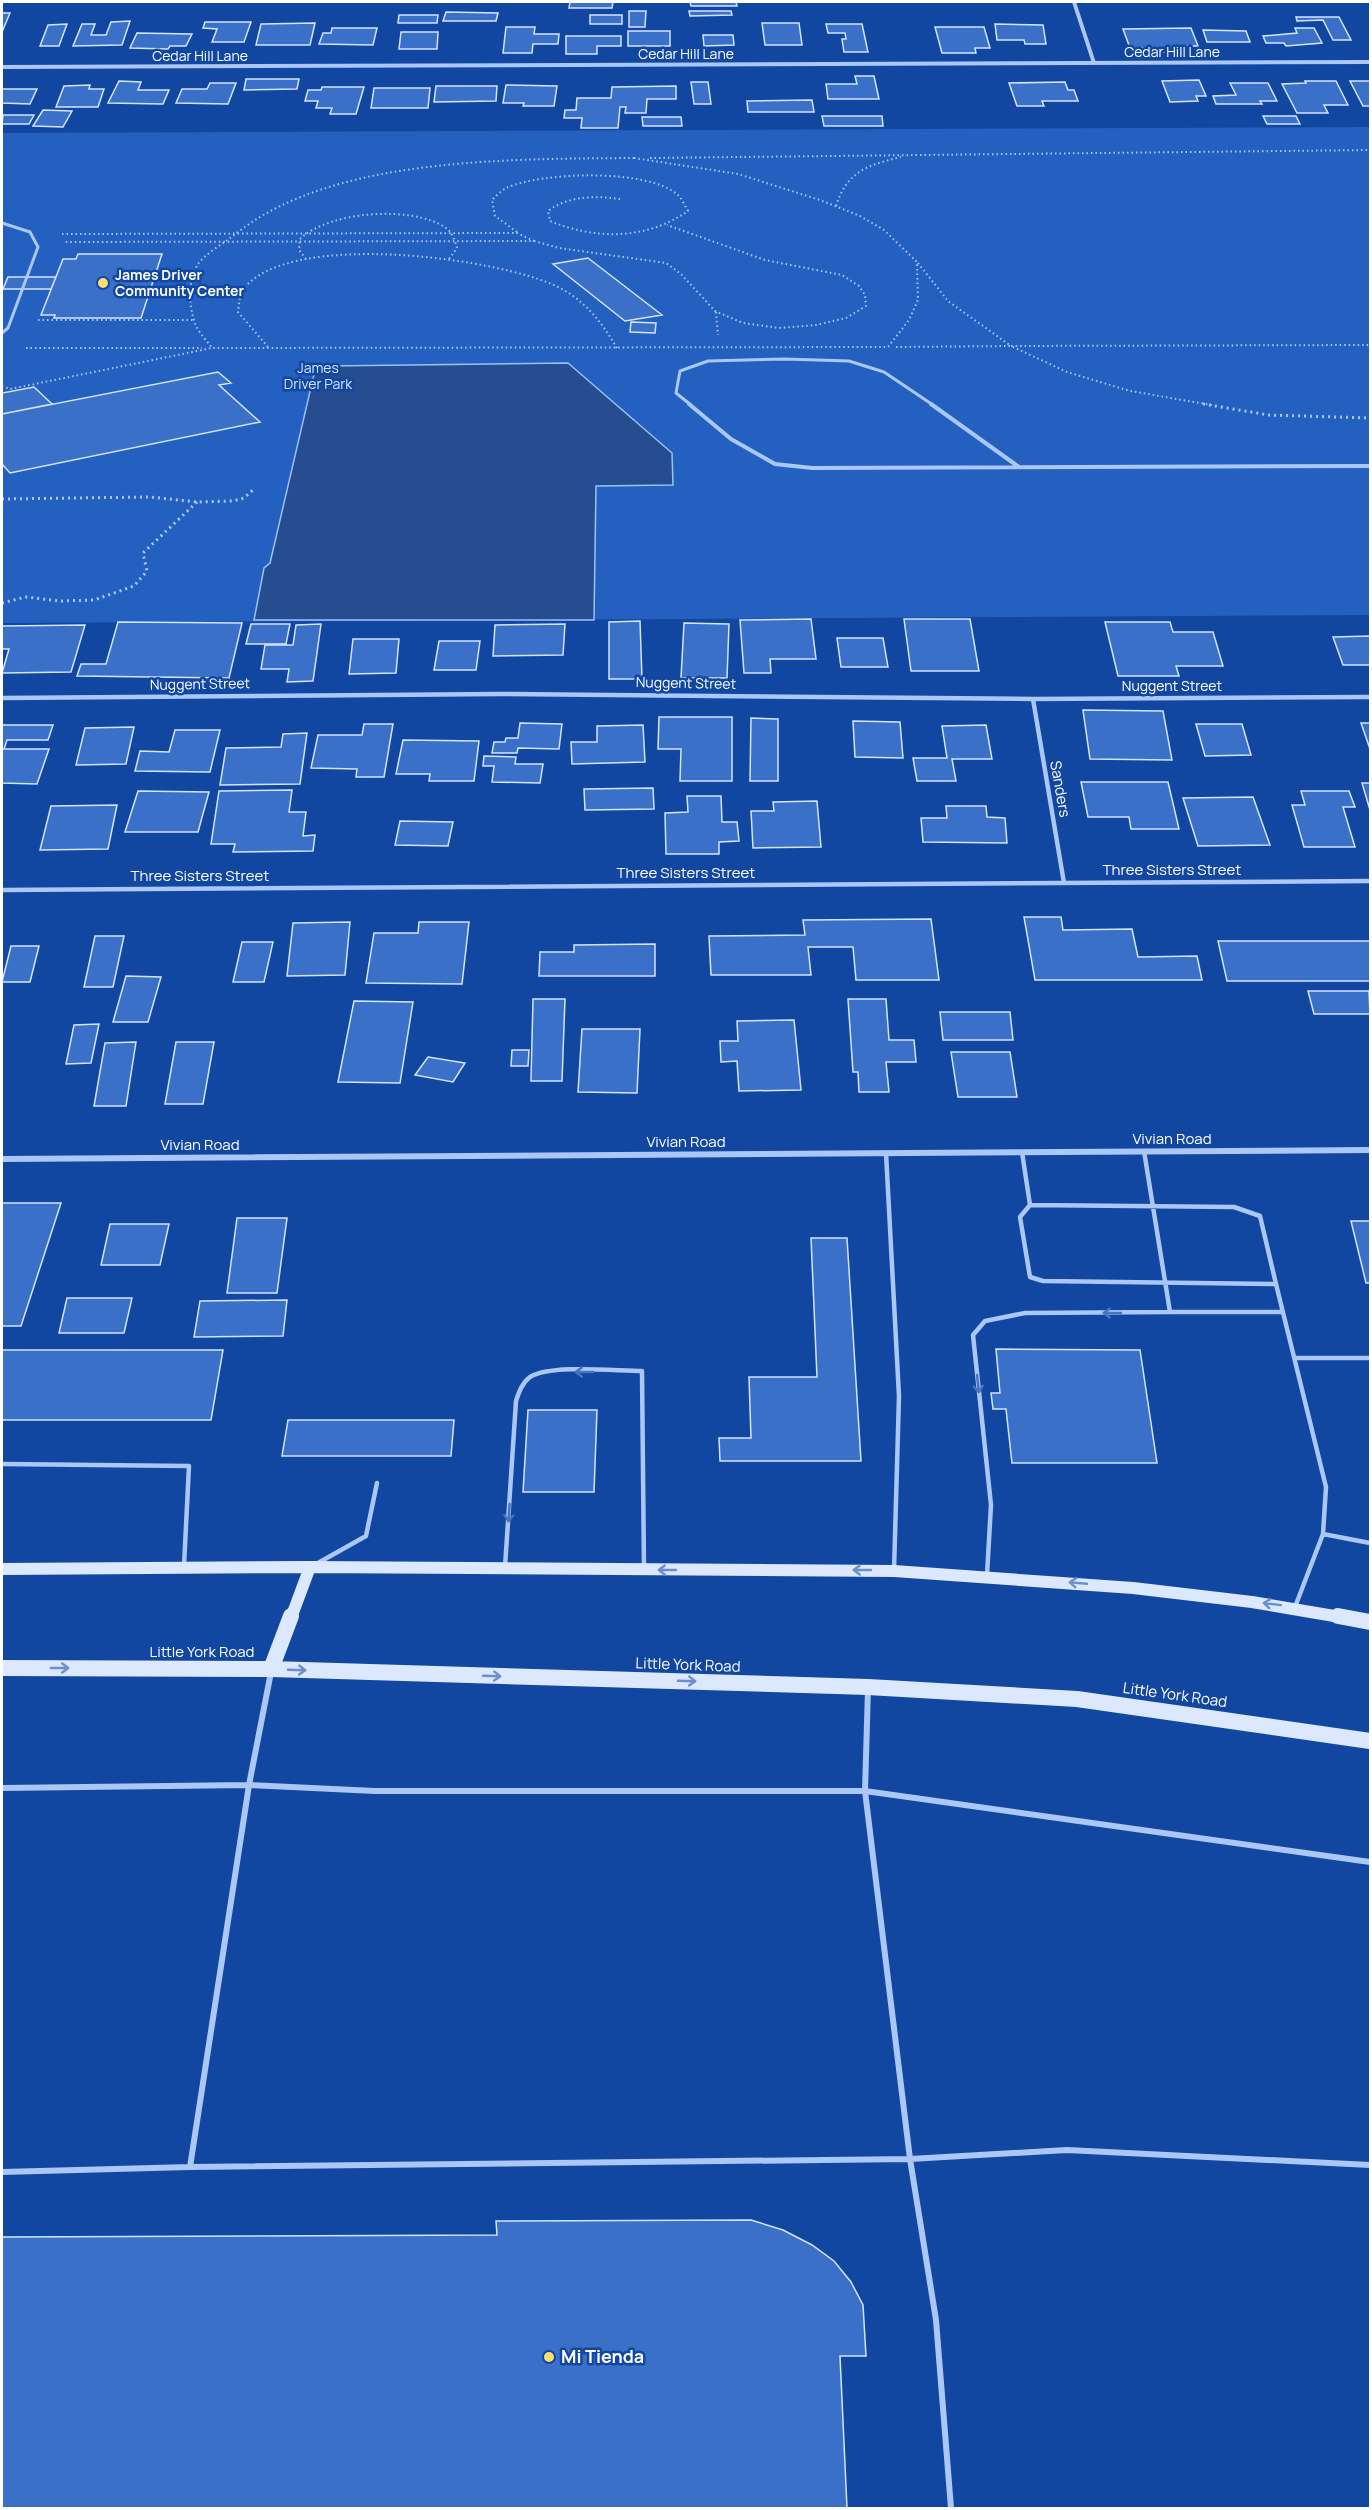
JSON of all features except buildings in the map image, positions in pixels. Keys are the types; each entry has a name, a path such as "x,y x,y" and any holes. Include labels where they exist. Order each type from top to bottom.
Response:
{"main road":[{"path":"271,1669 310,1567"},
{"path":"2,1569 310,1567 894,1571 987,1575 1135,1588 1294,1607 1371,1622"},
{"name":"Little York Road","path":"2,1668 271,1669 868,1687 1077,1699 1371,1741"}],"street":[{"path":"1074,2 1094,63"},
{"name":"Cedar Hill Lane","path":"2,67 1371,62"},
{"name":"Nuggent Street","path":"2,698 513,694 1033,699 1371,697"},
{"name":"Sanders","path":"1033,699 1064,883"},
{"name":"Three Sisters Street","path":"2,890 1371,881"},
{"name":"Vivian Road","path":"2,1159 1371,1150"}],"lane":[{"path":"2,224 13,225 30,232 38,247 8,328 2,333"},
{"path":"1019,467 973,432 884,372 849,362 785,359 708,361 680,371 676,393 731,439 775,464 812,468 1371,466"},
{"path":"1144,1151 1170,1312"},
{"path":"1022,1152 1030,1205 1020,1217 1030,1277 1043,1281 1276,1284"},
{"path":"886,1153 899,1396 894,1571"},
{"path":"1030,1205 1234,1207 1260,1216 1326,1487 1323,1534 1294,1607"},
{"path":"987,1575 991,1505 973,1335 985,1320 1025,1313 1283,1312"},
{"path":"1295,1358 1371,1358"},
{"path":"505,1569 516,1401 522,1386 531,1377 547,1372 642,1371 644,1569"},
{"path":"2,1464 189,1466 184,1568"},
{"path":"310,1567 366,1536 377,1483"},
{"path":"1323,1534 1371,1543"},
{"path":"190,2167 249,1785 271,1669"},
{"path":"868,1687 865,1791 910,2159 936,2320 951,2508"},
{"path":"2,1788 249,1785 386,1791 865,1791 1371,1862"},
{"path":"2,2172 190,2167 910,2159 1067,2150 1371,2165"}],"path":[{"path":"212,348 196,326 190,302 196,266 231,235 262,215 329,188 410,170 479,162 634,158 1371,150"},
{"path":"836,206 840,189 851,176 872,164 908,155"},
{"path":"634,158 738,174 779,185 836,206 884,230 917,262 948,301 1011,346 1067,372 1130,391 1269,415 1371,418"},
{"path":"621,199 602,196 574,198 557,203 548,211 550,221 564,228 589,232 625,233 656,229 667,225 676,222 688,211 686,203 677,194 634,179 600,175 560,176 528,182 505,189 492,200 495,216 517,233 534,241 559,248 666,263 681,272 716,312 731,319 749,324 792,328 819,326 847,318 866,306 865,295 859,286 842,275 765,260 667,225"},
{"path":"307,259 298,250 305,234 312,229 332,220 381,215 434,222 449,229 457,248 449,259"},
{"path":"61,234 517,233"},
{"path":"57,242 534,241"},
{"path":"269,348 238,312 241,294 252,281 268,272 307,259 352,253 384,252 449,259 512,271 557,286 584,303 601,321 617,348"},
{"path":"888,347 909,320 918,300 917,262"},
{"path":"716,312 719,348"},
{"path":"37,320 195,320"},
{"path":"25,348 1371,345"},
{"path":"2,386 10,389 212,348"},
{"path":"2,499 150,497 197,502 233,501 244,498 253,490"},
{"path":"2,603 26,597 60,601 94,600 134,586 147,571 143,553 162,532 192,509 197,502"}],"green space":[{"name":"James Driver Park","path":"1370,127 1370,615 2,623 2,133"}],"shaded area":[{"path":"568,363 672,453 673,485 596,486 594,620 254,620 264,568 270,563 315,370 328,366"}],"place":[{"name":"James Driver Community Center","path":"103,283"},
{"name":"Mi Tienda","path":"549,2357"}]}
